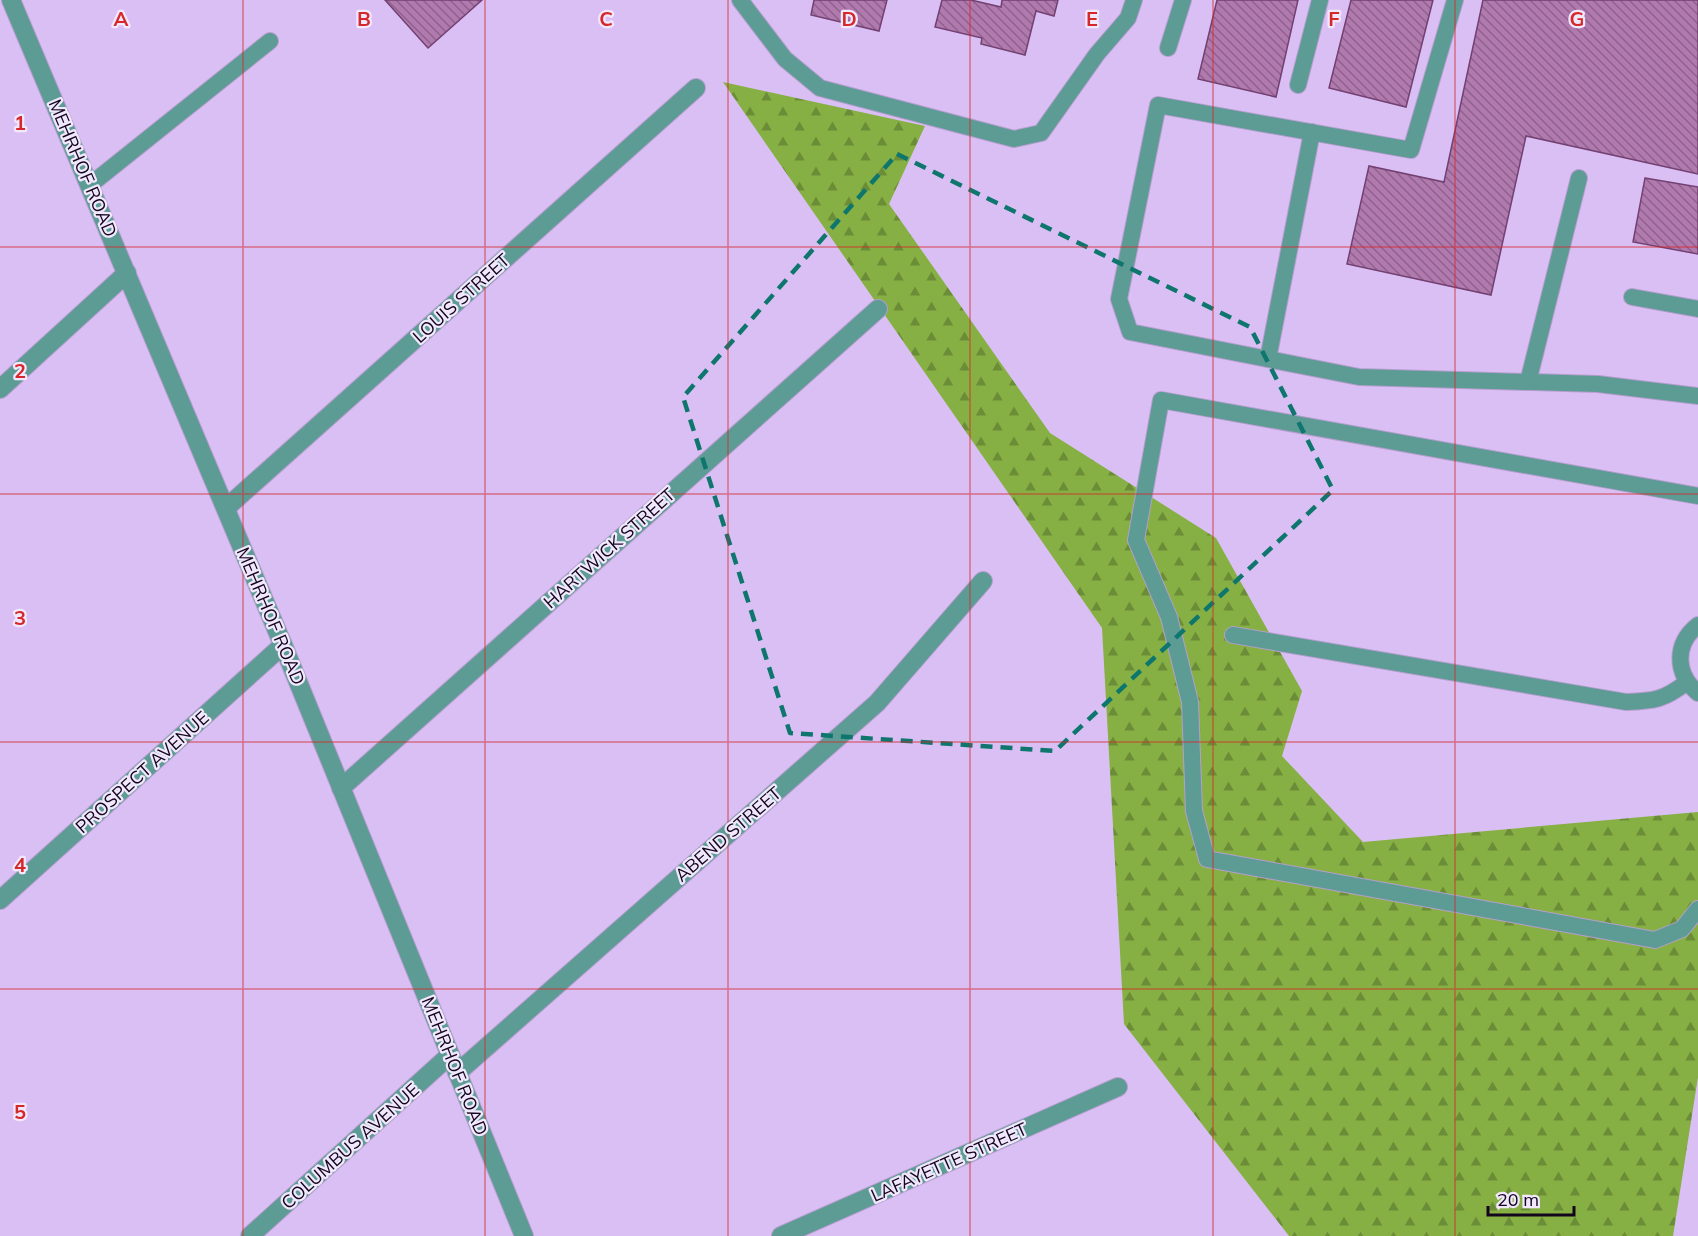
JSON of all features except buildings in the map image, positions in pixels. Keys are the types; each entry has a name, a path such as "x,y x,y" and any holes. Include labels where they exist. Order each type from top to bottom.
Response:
{"street":[{"path":"0,5 11,0"},
{"name":"MEHRHOF ROAD","path":"11,0 283,645 524,1236"},
{"name":"LOUIS STREET","path":"226,508 696,88"},
{"path":"0,388 127,273"},
{"name":"HARTWICK STREET","path":"341,788 878,309"},
{"name":"ABEND STREET","path":"457,1073 877,703 983,581"},
{"name":"PROSPECT AVENUE","path":"0,900 283,645"},
{"name":"COLUMBUS AVENUE","path":"250,1236 450,1055"},
{"name":"LAFAYETTE STREET","path":"781,1236 1118,1087"}],"lane":[{"path":"740,0 785,59 820,88 1014,139 1041,133 1097,54 1128,18 1134,0"},
{"path":"1168,48 1183,0"},
{"path":"1298,85 1320,0"},
{"path":"1455,0 1411,150 1158,105 1119,299 1130,332 1359,377 1598,384 1698,396"},
{"path":"90,185 270,41"},
{"path":"1268,359 1312,132"},
{"path":"1528,382 1579,178"},
{"path":"1632,297 1698,309"},
{"path":"1698,496 1161,400 1136,540 1169,617 1190,702 1194,811 1207,859 1655,940 1682,928 1698,909"},
{"path":"1233,635 1626,702 1652,701 1693,688 1682,670 1680,656 1683,643 1698,625"}],"highlighted area":[{"path":"897,154 1250,327 1333,490 1055,751 790,733 683,397"}],"green space":[{"path":"723,82 925,126 889,204 1050,433 1216,538 1302,691 1282,756 1363,842 1698,812 1698,1077 1673,1236 1289,1236 1124,1024 1102,628"}]}
